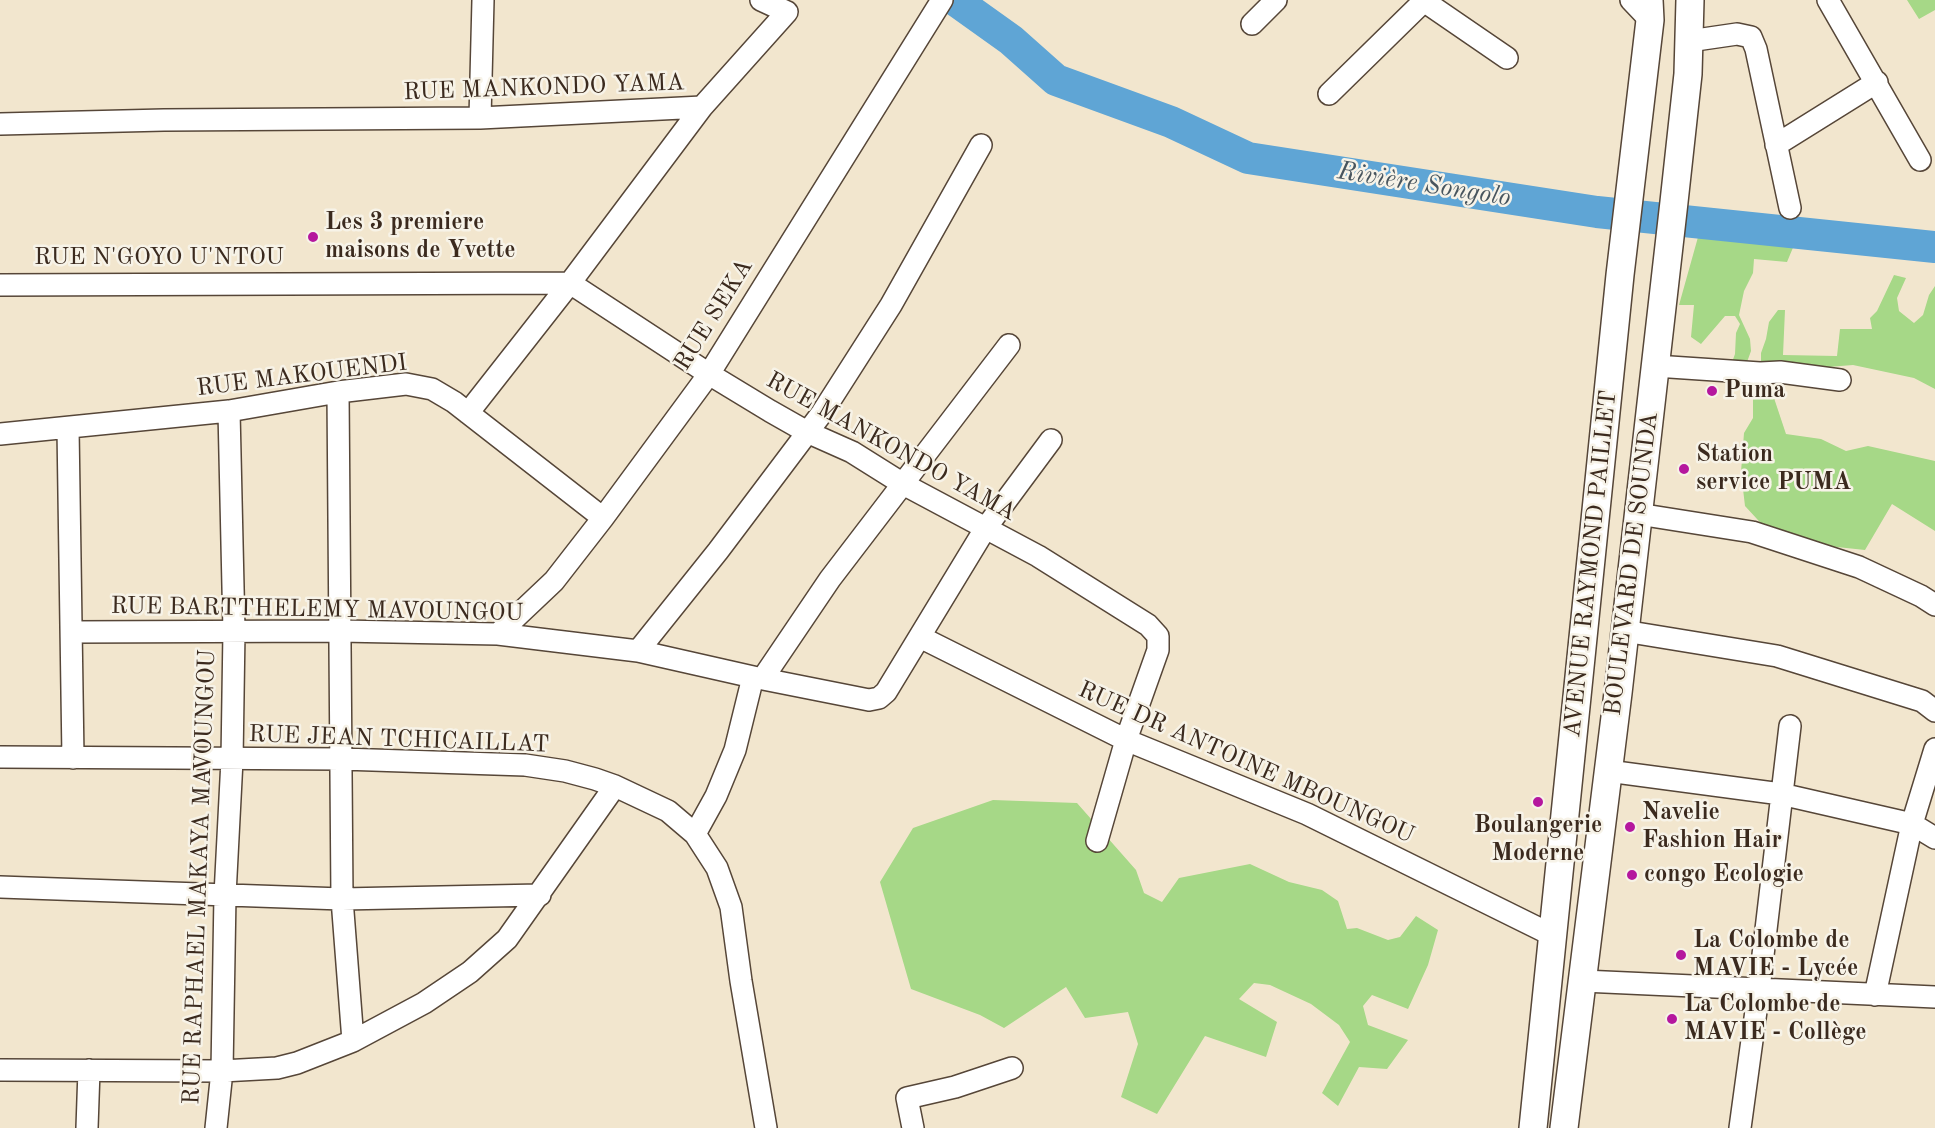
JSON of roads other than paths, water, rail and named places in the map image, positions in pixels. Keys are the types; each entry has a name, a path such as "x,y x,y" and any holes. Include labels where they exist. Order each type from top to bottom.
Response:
{"main road":[{"name":"BOULEVARD DE SOUNDA","path":"1564,1128 1674,202 1688,74 1690,0"},
{"name":"AVENUE RAYMOND PAILLET","path":"1533,1128 1649,10"}],"street":[{"path":"480,118 481,0"},
{"path":"702,107 786,12 761,0"},
{"name":"RUE SEKA","path":"498,634 554,581 709,374 942,0"},
{"path":"1252,24 1276,0"},
{"path":"1329,94 1424,0 1507,58"},
{"path":"1631,0 1649,10"},
{"path":"1828,0 1920,160"},
{"path":"1689,41 1737,34 1751,37 1756,50 1790,208"},
{"path":"1776,146 1877,82"},
{"name":"RUE MANKONDO YAMA","path":"0,124 480,118 702,107"},
{"name":"RUE MANKONDO YAMA","path":"702,107 570,282 709,374 807,432 852,452 903,484 1038,556 1149,625 1158,636 1158,650 1126,740"},
{"path":"638,651 718,551 849,372 891,305 981,145"},
{"path":"468,413 570,282"},
{"name":"RUE N'GOYO U'NTOU","path":"0,285 570,282"},
{"path":"695,834 716,796 735,750 758,677 1009,345"},
{"path":"1655,366 1760,373 1780,372 1840,380"},
{"name":"RUE MAKOUENDI","path":"0,434 229,411 338,392 406,384 432,389 468,413 603,518"},
{"path":"338,392 342,899 353,1041"},
{"name":"RUE RAPHAEL MAKAYA MAVOUNGOU","path":"216,1128 222,1071 225,895 232,760 234,631 229,411"},
{"path":"68,428 73,758"},
{"path":"920,637 985,529 1052,440"},
{"path":"1638,514 1752,532 1859,567 1935,605"},
{"name":"RUE BARTTHELEMY MAVOUNGOU","path":"72,632 340,631 498,634 638,651 869,700 879,698 886,692 920,637"},
{"path":"1624,631 1777,656 1922,701 1935,711"},
{"name":"RUE DR ANTOINE MBOUNGOU","path":"920,637 1126,740 1307,814 1552,934"},
{"path":"1740,1128 1790,726"},
{"path":"1096,841 1126,740"},
{"path":"1875,995 1912,824 1935,749"},
{"name":"RUE JEAN TCHICAILLAT","path":"0,757 342,759 525,765 565,771 615,786 668,811 695,834 717,868 731,907 766,1128"},
{"path":"1608,771 1781,794 1912,824 1935,837"},
{"path":"0,1070 222,1071 277,1068 297,1063 353,1041 424,1003 470,972 507,939 615,786"},
{"path":"0,887 342,899 540,895"},
{"path":"1583,981 1935,997"},
{"path":"913,1128 907,1098 955,1087 1012,1068"},
{"path":"87,1128 89,1070"}],"waterway":[{"name":"Rivière Songolo","path":"955,0 1011,40 1056,80 1171,122 1248,158 1597,212 1935,247"}],"place":[{"name":"Les 3 premiere maisons de Yvette","path":"313,237"},
{"name":"Puma","path":"1712,391"},
{"name":"Station service PUMA","path":"1684,469"},
{"name":"Boulangerie Moderne","path":"1538,802"},
{"name":"Navelie Fashion Hair","path":"1630,827"},
{"name":"congo Ecologie","path":"1632,875"},
{"name":"La Colombe de MAVIE - Lycée","path":"1681,955"},
{"name":"La Colombe de MAVIE - Collège","path":"1672,1019"}]}
